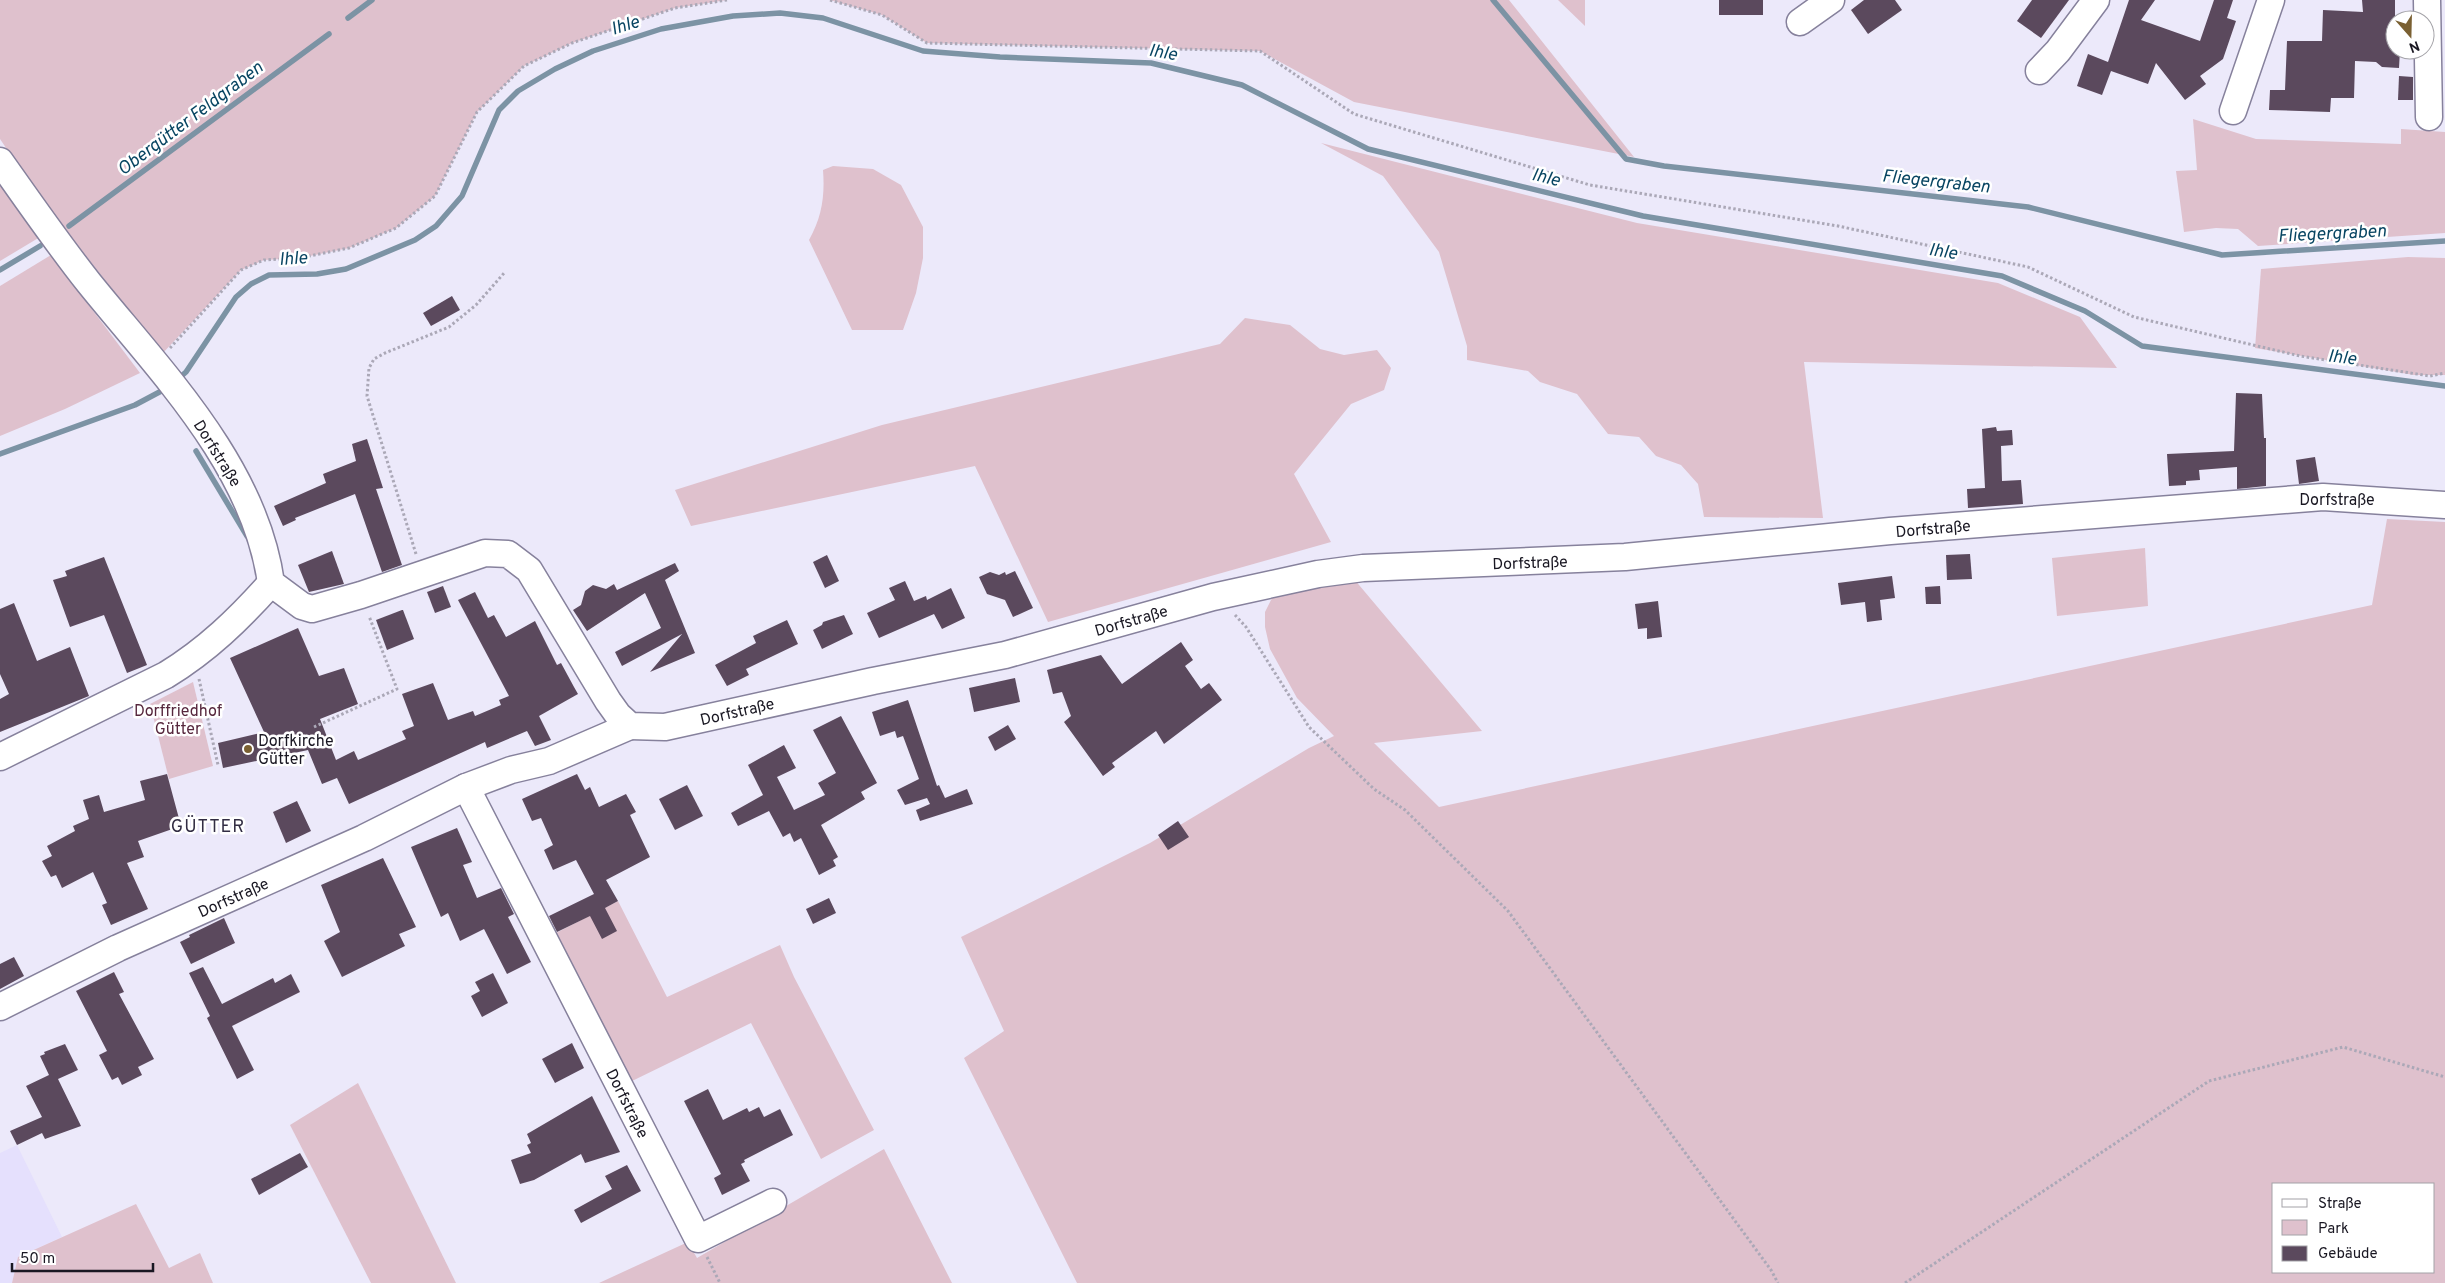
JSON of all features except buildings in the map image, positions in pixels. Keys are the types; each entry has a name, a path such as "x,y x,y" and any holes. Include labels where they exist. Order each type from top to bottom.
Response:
{"street":[{"path":"1800,22 1832,0"},
{"path":"2039,71 2058,51 2096,0"},
{"path":"2233,111 2271,0"},
{"path":"2426,0 2429,117"},
{"name":"Dorfstraße","path":"0,161 75,265 186,402 237,480 252,512 267,556 271,583"},
{"name":"Dorfstraße","path":"0,1007 118,948 364,838 466,786 511,770 549,761 630,726 665,727 873,681 1005,655 1213,597 1289,578 1363,568 1625,557 1890,531 2323,497 2445,505"},
{"path":"0,757 166,675 191,660 220,637 271,583 302,606 312,609 485,553 508,554 520,561 533,577 608,701 618,715 630,726"},
{"name":"Dorfstraße","path":"466,786 698,1239 773,1202"}],"path":[{"path":"157,368 241,270 264,260 300,258 349,248 396,228 429,202 435,196 477,112 524,66 572,43 675,8 727,0"},
{"path":"830,0 882,15 926,43 1260,51 1354,114 1590,185 1838,226 2028,266 2134,317 2300,356 2430,376 2445,374"},
{"path":"422,574 367,396 369,368 374,359 385,353 449,327 476,305 505,272"},
{"path":"314,727 397,690 364,602 366,593"},
{"path":"1213,597 1246,627 1309,728 1374,790 1405,810 1508,910 1772,1270 1778,1283"},
{"path":"191,660 198,676 218,765"},
{"path":"1905,1283 2208,1081 2343,1047 2445,1077"},
{"path":"710,1263 720,1283"}],"shaded area":[{"path":"17,1145 62,1237 18,1257 12,1283 0,1283 0,1153"}],"green space":[{"path":"0,0 727,0 675,8 572,43 524,66 477,112 435,196 396,228 349,248 300,258 264,260 241,270 162,354 34,189 0,139"},
{"path":"830,0 1509,0 1634,157 1354,102 1260,51 927,43 882,15"},
{"path":"1558,0 1585,0 1585,26"},
{"path":"2193,119 2256,139 2401,144 2401,129 2445,132 2445,233 2258,246 2238,229 2216,228 2184,232 2176,171 2197,170"},
{"path":"1321,143 1637,223 1998,283 2080,317 2117,368 1804,362 1823,518 1704,517 1698,484 1681,465 1656,456 1639,437 1608,434 1577,394 1540,382 1528,371 1467,360 1467,346 1439,252 1383,176"},
{"path":"833,166 873,169 901,185 923,227 923,258 916,293 903,330 852,330 809,240 822,206 823,170"},
{"path":"0,179 40,237 0,261"},
{"path":"51,255 140,373 65,409 0,436 0,286"},
{"path":"2408,257 2445,258 2445,375 2414,375 2255,348 2261,269"},
{"path":"1245,318 1290,325 1320,349 1344,355 1377,350 1391,368 1384,390 1351,404 1294,474 1331,542 1048,622 975,466 691,526 675,490 882,425 1220,344"},
{"path":"2387,519 2445,522 2445,1283 1077,1283 964,1058 1004,1031 961,937 1150,843 1309,748 1334,736 1297,698 1270,649 1265,627 1265,612 1273,596 1354,579 1482,731 1374,743 1439,807 2372,605"},
{"path":"2145,548 2148,606 2057,616 2052,558"},
{"name":"Dorffriedhof Gütter","path":"193,682 213,766 169,779 150,704"},
{"path":"618,901 667,997 780,945 794,977 874,1130 821,1159 751,1023 630,1082 554,934"},
{"path":"358,1083 456,1283 371,1283 290,1125"},
{"path":"884,1149 952,1283 599,1283 688,1242 697,1258"},
{"path":"136,1204 169,1268 200,1253 213,1283 12,1283 18,1257"}],"waterway":[{"name":"Obergütter Feldgraben","path":"348,18 372,0"},
{"name":"Fliegergraben","path":"1493,0 1626,159 1664,166 2028,207 2222,255 2445,241"},
{"name":"Ihle","path":"178,379 186,372 236,297 251,284 269,275 317,274 346,269 415,240 436,226 462,196 499,110 518,91 555,69 593,51 661,29 733,16 780,13 823,18 923,51 1000,57 1151,63 1242,85 1368,149 1643,216 2002,276 2085,311 2142,346 2445,386"},
{"name":"Obergütter Feldgraben","path":"69,226 329,34"},
{"name":"Obergütter Feldgraben","path":"0,270 40,246"},
{"name":"Ihle","path":"0,454 135,405 167,388"},
{"path":"196,451 247,536"}],"place":[{"name":"Dorfkirche Gütter","path":"248,749"}],"district":[{"name":"GÜTTER","path":"208,826"}]}
